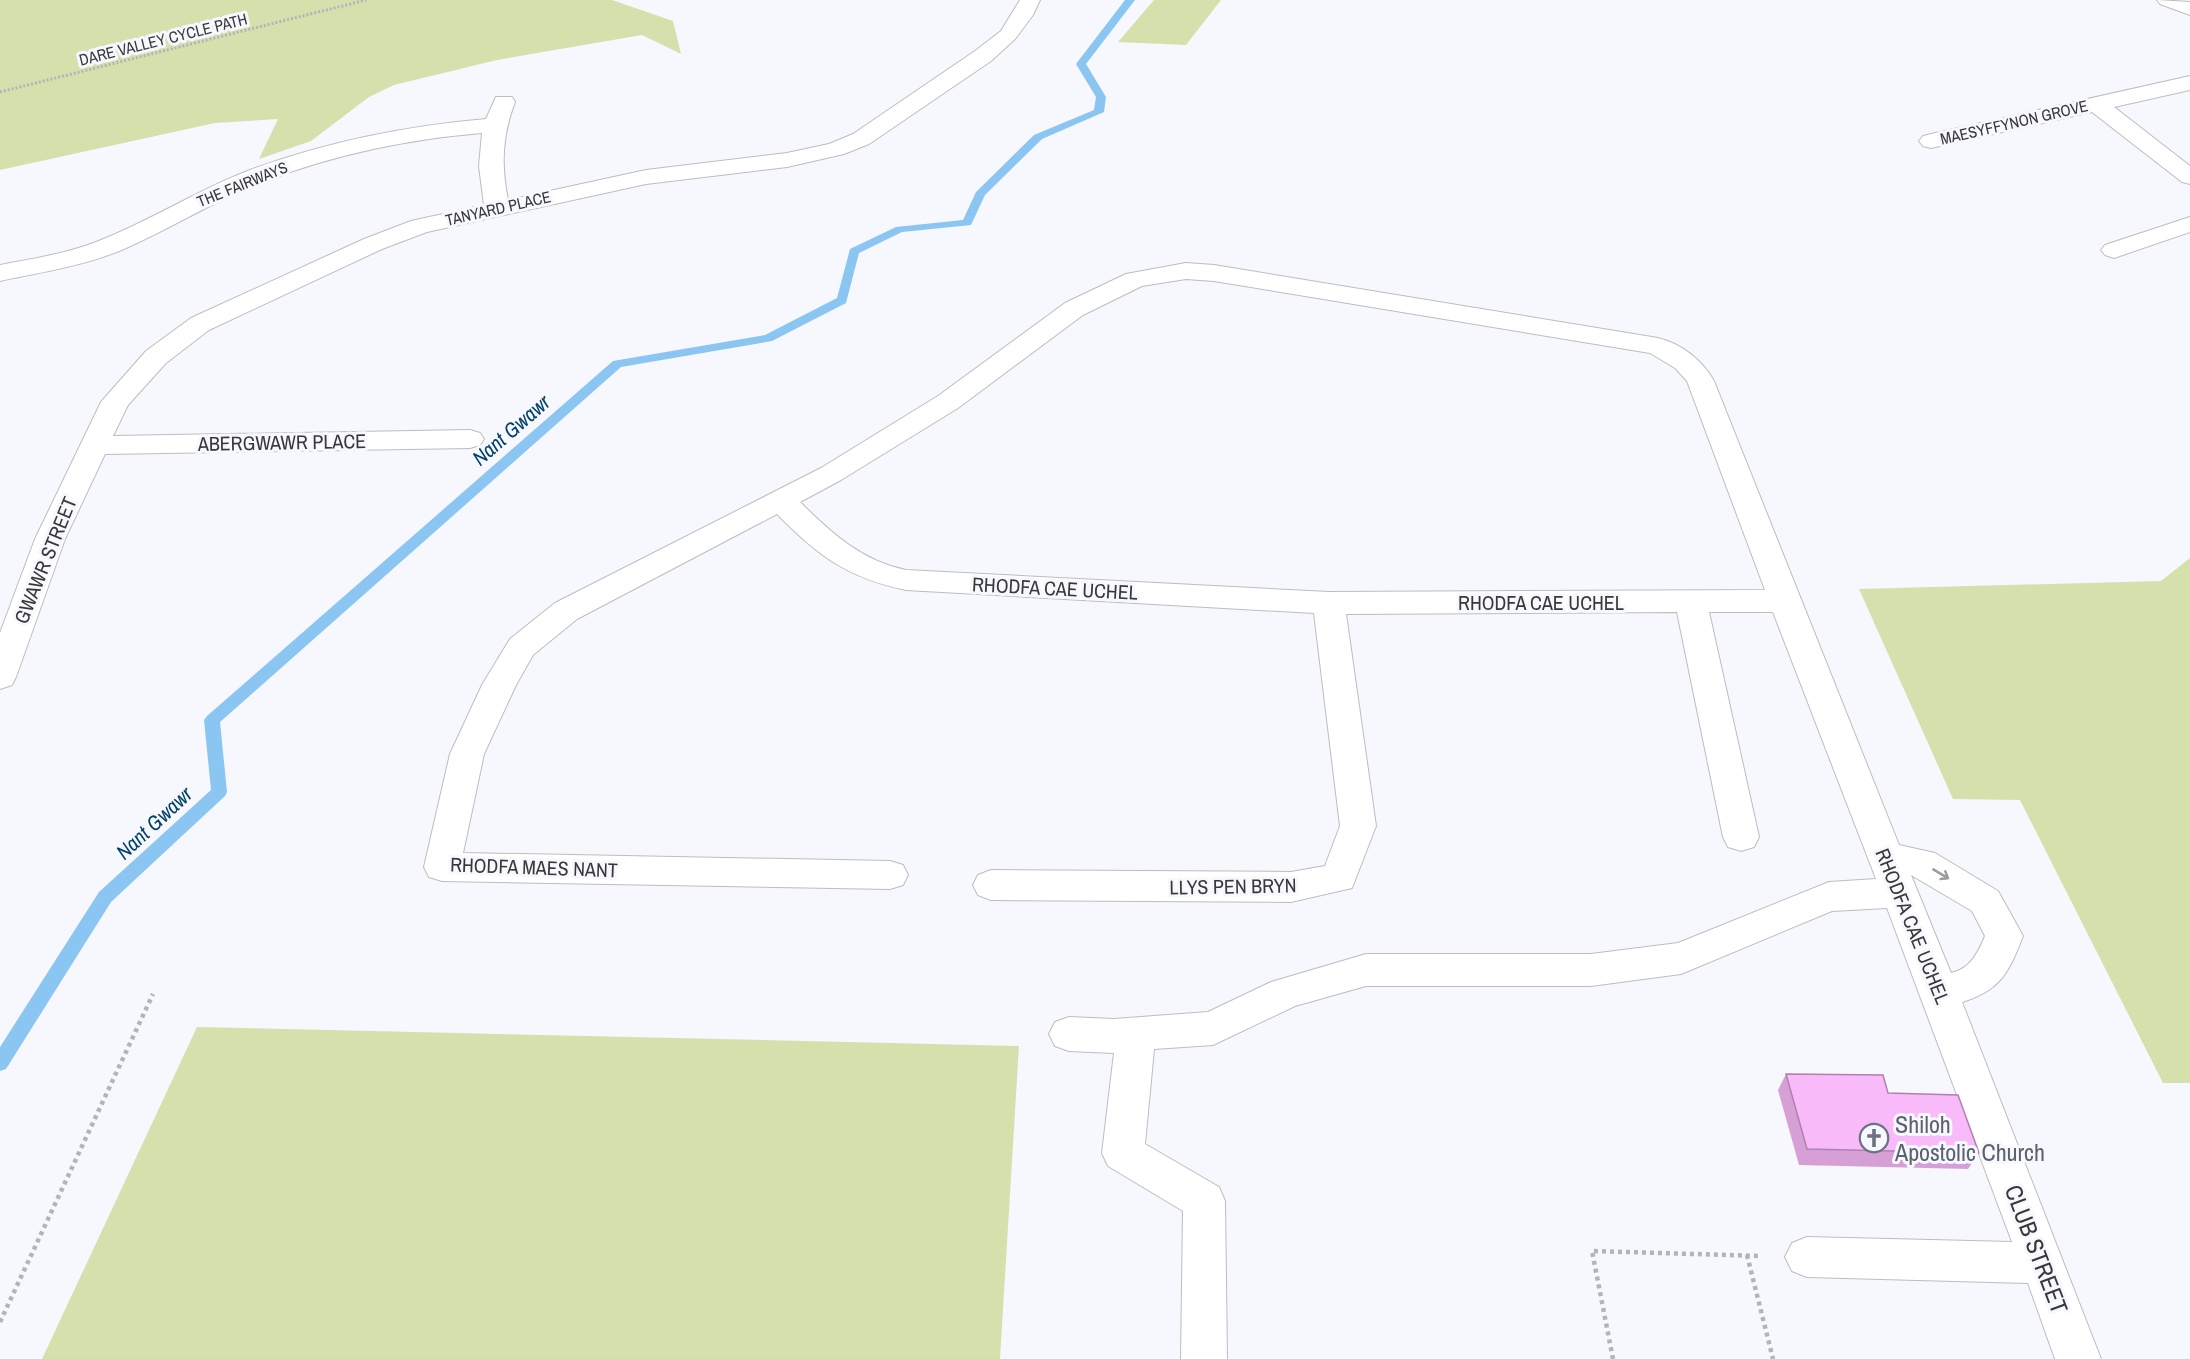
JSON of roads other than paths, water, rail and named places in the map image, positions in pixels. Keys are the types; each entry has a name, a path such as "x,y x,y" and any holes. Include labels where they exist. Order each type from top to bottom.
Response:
{"street":[{"name":"TANYARD PLACE","path":"93,445 115,402 156,357 200,324 373,244 420,226 497,207 646,177 787,160 836,149 861,139 956,75 1008,35 1023,15 1030,0"},
{"path":"2167,0 2190,9"},
{"name":"MAESYFFYNON GROVE","path":"1931,141 2190,83"},
{"path":"497,207 489,164 494,125 504,102"},
{"name":"MAESYFFYNON GROVE","path":"2096,104 2190,177"},
{"name":"THE FAIRWAYS","path":"0,273 92,252 200,200 320,155 375,139 494,125"},
{"path":"2114,250 2190,224"},
{"name":"RHODFA MAES NANT","path":"890,875 442,867 467,754 499,685 521,647 566,611 831,474 948,402 1074,309 1135,279 1186,271 1214,273 1658,346 1688,362 1704,382 1707,402 1785,601"},
{"name":"ABERGWAWR PLACE","path":"93,445 470,440"},
{"name":"GWAWR STREET","path":"0,677 50,539 93,445"},
{"name":"RHODFA CAE UCHEL","path":"782,501 834,551 863,570 882,577 1329,603 1785,601 1983,1105"},
{"path":"1691,601 1741,837"},
{"name":"LLYS PEN BRYN","path":"991,885 1291,887 1339,878 1359,826 1329,603"},
{"path":"1886,857 1922,863 1985,901 2004,936 1993,965 1970,986 1939,992"},
{"path":"1069,1034 1114,1036 1214,1028 1285,993 1366,970 1591,970 1681,958 1829,897 1900,892"},
{"path":"1136,1034 1124,1154 1204,1201 1204,1359"},
{"name":"CLUB STREET","path":"1983,1105 2078,1359"},
{"path":"1807,1257 2042,1263"}],"waterway":[{"name":"Nant Gwawr","path":"0,1063 105,897 219,792 212,720 617,364 768,338 842,300 854,251 900,229 967,223 980,194 1038,137 1099,112 1101,97 1081,64 1130,0"}],"place":[{"name":"Shiloh Apostolic Church","path":"1874,1138"}]}
